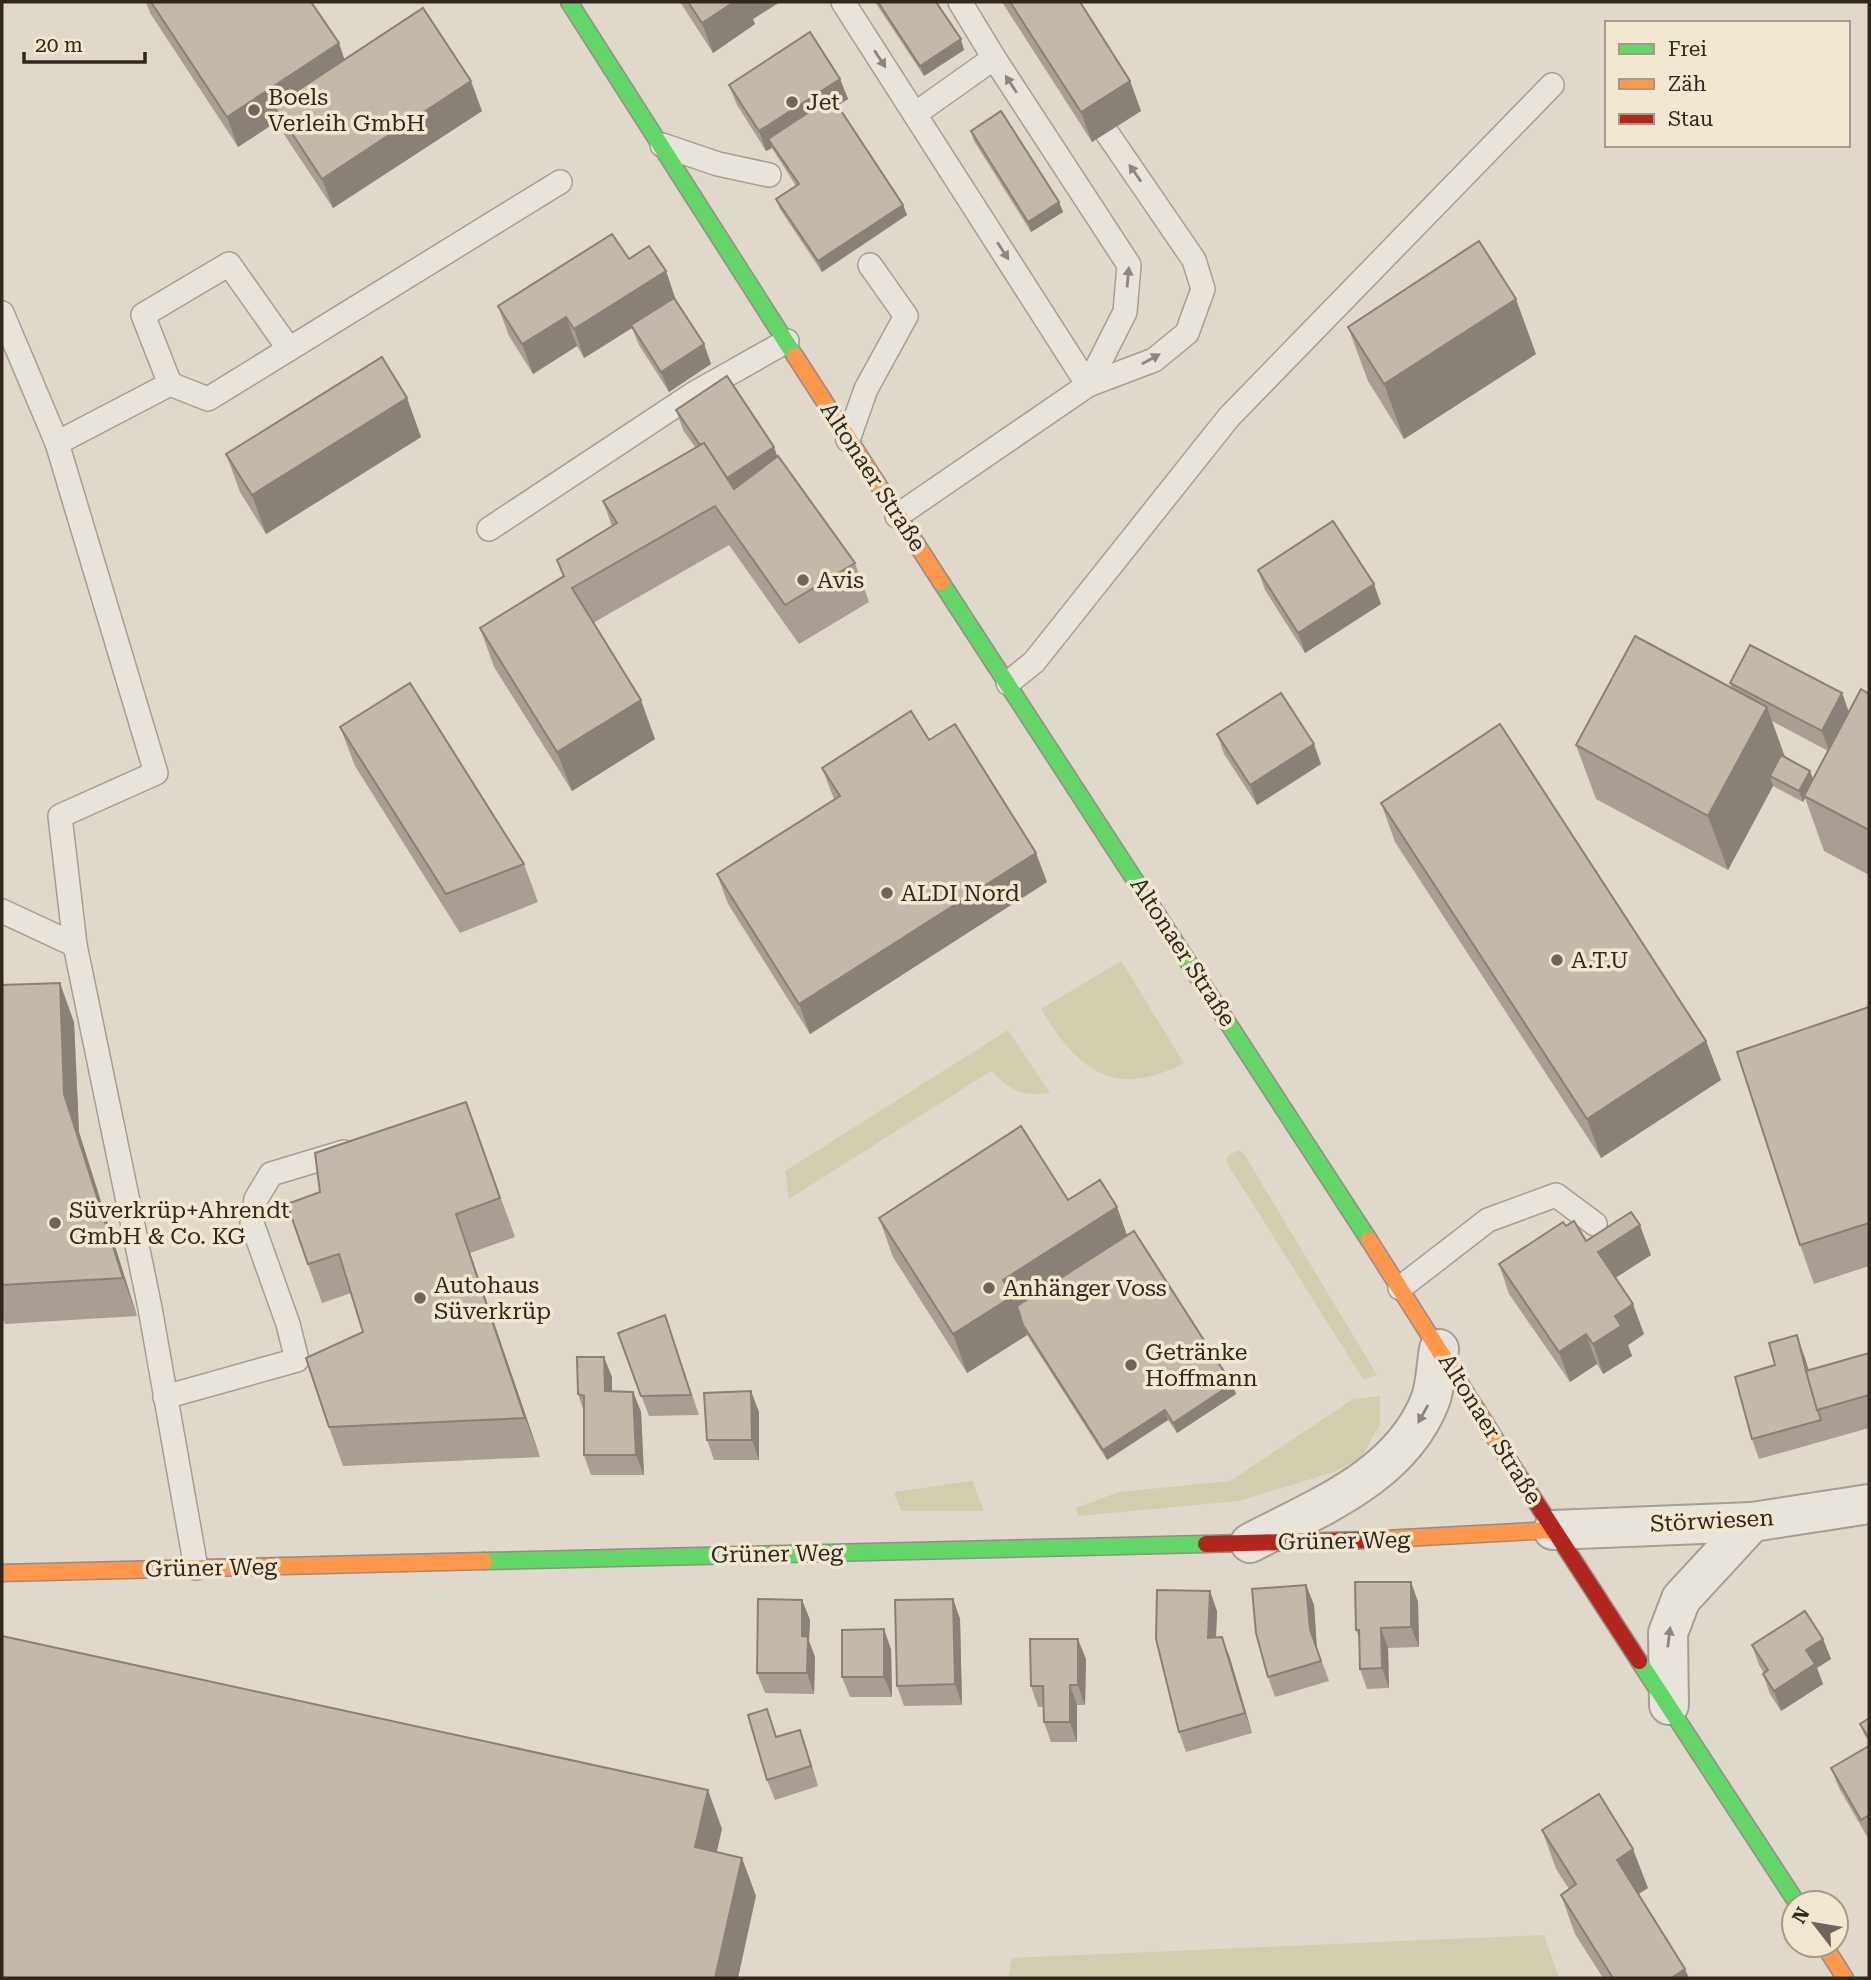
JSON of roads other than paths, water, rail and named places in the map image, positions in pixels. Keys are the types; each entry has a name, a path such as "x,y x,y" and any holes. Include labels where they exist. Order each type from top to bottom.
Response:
{"main road":[{"name":"Altonaer Straße","path":"569,2 897,516 1008,683 1400,1288 1553,1530 1788,1889"},
{"name":"Grüner Weg","path":"2,1573 1468,1537 1553,1530"},
{"path":"1833,1959 1846,1978"}],"street":[{"path":"1250,1543 1358,1487 1408,1443 1431,1400 1439,1349"},
{"name":"Störwiesen","path":"1553,1530 1752,1522 1869,1504"},
{"path":"1669,1705 1668,1633 1681,1600 1752,1522"}],"lane":[{"path":"844,2 1088,385"},
{"path":"960,2 1129,265 1125,312 1088,385"},
{"path":"915,114 994,58"},
{"path":"1008,683 1034,662 1228,417 1552,85"},
{"path":"897,516 1088,385 1154,360 1187,333 1203,289 1194,260 1107,133"},
{"path":"662,145 718,164 769,175"},
{"path":"289,349 229,264 143,315 170,384 208,399 561,182"},
{"path":"848,440 866,389 906,316 870,265"},
{"path":"2,313 57,443 156,773 60,816 75,945 165,1397 196,1568"},
{"path":"489,529 693,394 787,341"},
{"path":"57,443 170,384"},
{"path":"2,911 75,945"},
{"path":"165,1397 297,1360 288,1324 252,1223 256,1199 271,1174 364,1146"},
{"path":"1400,1288 1488,1220 1556,1195 1595,1224"}],"place":[{"name":"Jet","path":"792,102"},
{"name":"Boels Verleih GmbH","path":"254,110"},
{"name":"Avis","path":"803,580"},
{"name":"ALDI Nord","path":"887,893"},
{"name":"A.T.U","path":"1557,960"},
{"name":"Süverkrüp+Ahrendt GmbH & Co. KG","path":"55,1223"},
{"name":"Anhänger Voss","path":"989,1288"},
{"name":"Autohaus Süverkrüp","path":"420,1298"},
{"name":"Getränke Hoffmann","path":"1131,1365"}]}
